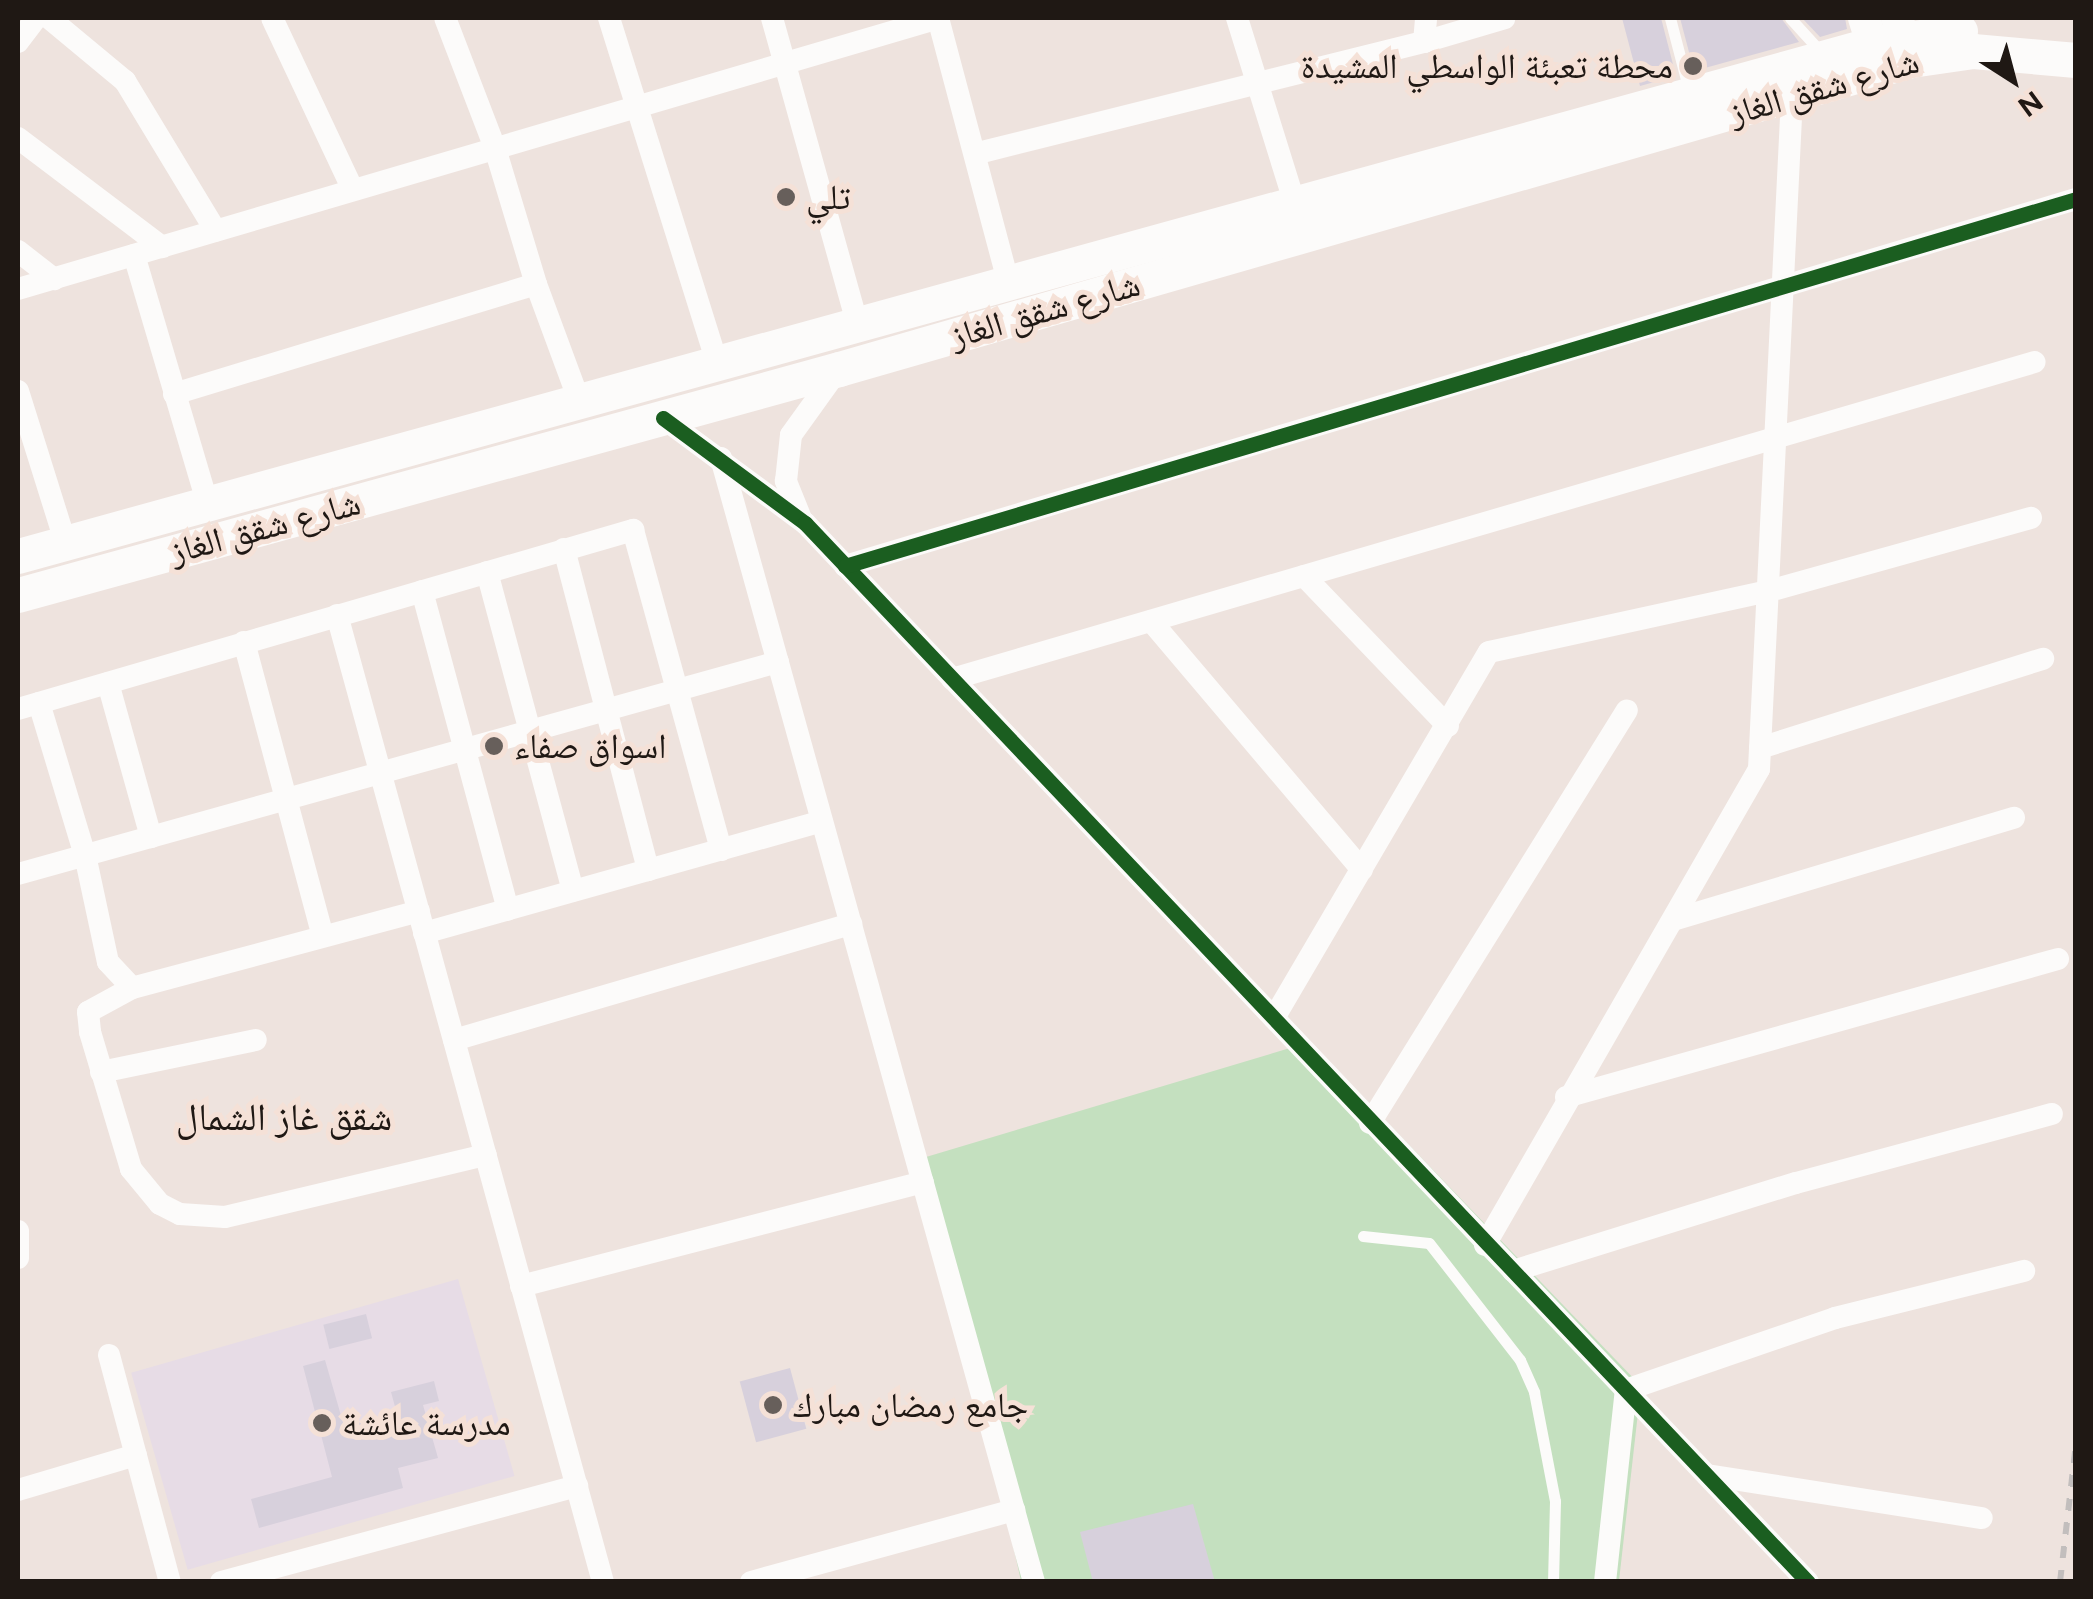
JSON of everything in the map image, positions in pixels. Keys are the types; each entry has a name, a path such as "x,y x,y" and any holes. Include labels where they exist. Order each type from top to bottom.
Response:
{"main road":[{"name":"شارع شقق الغاز","path":"18,595 838,369 1296,207 1888,41 1972,30 2076,38"},
{"name":"شارع شقق الغاز","path":"18,556 1010,285 1116,273 1792,96 1888,41 2076,60"}],"street":[{"path":"18,42 36,18"},
{"path":"49,18 125,81 216,231"},
{"path":"272,18 354,190"},
{"path":"445,18 495,148 536,284 580,403"},
{"path":"609,18 642,105 718,365"},
{"path":"772,18 858,327"},
{"path":"18,289 938,18 978,153 1010,285"},
{"path":"1238,18 1296,207"},
{"path":"1424,42 1426,18"},
{"path":"978,153 1424,42 1505,18"},
{"path":"1485,1245 1566,1097 1674,920 1759,769 1786,283 1792,96"},
{"path":"18,138 162,247"},
{"path":"846,566 2076,199"},
{"path":"18,251 54,278"},
{"path":"134,255 208,505"},
{"path":"174,394 536,284"},
{"path":"952,679 2035,362"},
{"path":"805,523 786,481 788,451 803,411 838,369"},
{"path":"18,391 66,544"},
{"path":"663,418 805,523 1808,1582"},
{"path":"721,458 1034,1582"},
{"path":"1274,1018 1489,652 1769,591 2031,518"},
{"path":"132,988 108,962 86,856 28,706 633,530 674,691 721,850"},
{"path":"564,550 648,870"},
{"path":"487,572 573,892"},
{"path":"1304,576 1448,726"},
{"path":"422,591 508,910"},
{"path":"336,615 603,1582"},
{"path":"1151,621 1362,870"},
{"path":"244,642 322,934"},
{"path":"1760,748 2043,659"},
{"path":"18,874 778,662"},
{"path":"108,683 151,837"},
{"path":"1370,1123 1626,710"},
{"path":"1674,920 2014,818"},
{"path":"486,1155 226,1217 180,1214 152,1196 131,1169 100,1072 88,1012 132,988 322,934 508,910 822,821"},
{"path":"454,1040 851,924"},
{"path":"1566,1097 2058,959"},
{"path":"100,1072 256,1040"},
{"path":"1513,1271 1796,1183 2052,1114"},
{"path":"522,1286 923,1182"},
{"path":"18,1231 18,1258"},
{"path":"1626,1390 1835,1318 2024,1271"},
{"path":"109,1355 170,1582"},
{"path":"1605,1582 1626,1390"},
{"path":"18,1490 136,1456"},
{"path":"1707,1475 1982,1518"},
{"path":"221,1582 576,1486"},
{"path":"751,1582 1014,1510"}],"lane":[{"path":"1670,18 1690,96"},
{"path":"1790,18 1826,58"},
{"path":"1364,1236 1428,1243 1520,1360 1534,1392 1555,1501 1553,1582"}],"shaded area":[{"name":"مدرسة عائشة","path":"458,1279 515,1476 188,1570 131,1373"}],"green space":[{"path":"1310,1042 1641,1386 1619,1581 1021,1581 926,1157"}],"building":[{"path":"1622,18 1661,18 1676,76 1640,86"},
{"path":"1680,18 1781,18 1799,42 1694,71"},
{"path":"1802,18 1845,18 1847,29 1820,37"},
{"path":"366,1314 372,1338 329,1349 323,1325"},
{"path":"325,1360 344,1426 397,1414 391,1392 434,1381 439,1401 423,1405 438,1458 398,1468 403,1488 259,1528 251,1499 332,1477 303,1366"},
{"name":"جامع رمضان مبارك","path":"790,1368 806,1429 756,1442 740,1381"},
{"path":"1193,1504 1215,1582 1093,1582 1080,1532"}],"railway":[{"path":"2060,1582 2076,1443"}],"cycle path":[{"path":"845,566 2076,199"},
{"path":"663,418 805,523 1808,1582"}],"place":[{"name":"محطة تعبئة الواسطي المشيدة","path":"1693,66"},
{"name":"تلي","path":"786,197"},
{"name":"اسواق صفاء","path":"494,746"},
{"name":"جامع رمضان مبارك","path":"773,1405"},
{"name":"مدرسة عائشة","path":"322,1423"}],"district":[{"name":"شقق غاز الشمال","path":"284,1118"}]}
